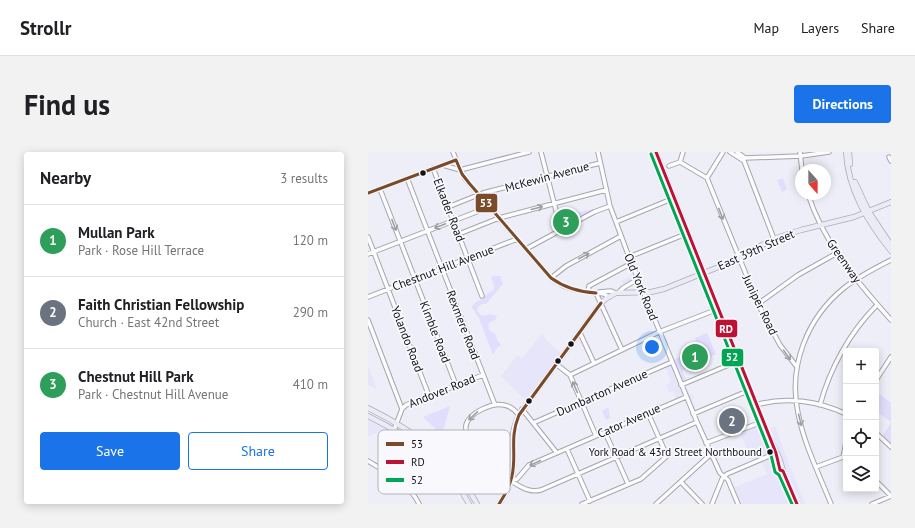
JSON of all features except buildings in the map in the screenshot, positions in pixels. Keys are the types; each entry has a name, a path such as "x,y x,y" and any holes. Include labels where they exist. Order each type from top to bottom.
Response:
{"main road":[{"path":"656,152 762,422 776,453 780,470 783,471 796,504"},
{"path":"846,152 848,170 852,184 867,213 891,251"},
{"path":"849,152 850,167 854,182 867,213 891,244"},
{"name":"East 39th Street","path":"617,293 661,290 704,273 792,233 867,213 891,202"},
{"path":"511,481 513,464 512,436 522,409 601,304 609,297 617,293"},
{"path":"368,408 405,430"},
{"path":"368,416 394,430"},
{"path":"464,494 469,504"},
{"path":"471,494 477,504"},
{"path":"499,504 504,494"}],"street":[{"path":"453,152 460,170 466,180 551,278 567,288 606,294 609,297"},
{"path":"442,165 460,170 529,152"},
{"path":"542,152 561,230"},
{"name":"Old York Road","path":"598,152 610,206 629,257 693,414 720,474 728,480 738,504"},
{"path":"680,162 683,152"},
{"path":"680,162 707,178 723,152"},
{"path":"730,152 744,159 829,152"},
{"path":"737,152 744,159 774,240"},
{"path":"800,154 801,164"},
{"path":"368,193 456,160"},
{"path":"670,166 680,162"},
{"name":"McKewin Avenue","path":"448,207 479,195 600,163"},
{"name":"Elkader Road","path":"433,168 482,296"},
{"name":"Rexmere Road","path":"407,178 494,405"},
{"name":"Juniper Road","path":"707,178 738,258 758,304 780,345 797,367"},
{"name":"Kimble Road","path":"380,189 456,385"},
{"path":"459,234 499,218 606,190"},
{"path":"616,222 674,198"},
{"name":"Greenway","path":"810,200 821,226 837,253 856,280 891,320"},
{"path":"526,249 596,211 610,206"},
{"path":"368,254 489,207"},
{"path":"629,257 688,233"},
{"path":"551,278 570,264 621,236"},
{"name":"Yolando Road","path":"368,237 429,396"},
{"name":"Chestnut Hill Avenue","path":"368,297 517,239"},
{"path":"758,304 798,275 837,253"},
{"path":"831,504 803,430 796,401 795,387 797,367 806,339 818,316 836,295 856,280 891,260"},
{"path":"588,292 589,286 632,263"},
{"path":"596,293 611,291 617,293 638,279"},
{"path":"596,293 599,296 601,304 622,350"},
{"path":"820,405 832,372 844,349 858,327 877,305"},
{"path":"570,375 659,332 718,309"},
{"path":"368,320 369,327 402,409 394,430"},
{"path":"580,333 594,363"},
{"path":"879,375 891,357"},
{"path":"681,385 738,361"},
{"name":"Dumbarton Avenue","path":"533,423 672,362"},
{"path":"556,364 570,375 596,436"},
{"name":"Andover Road","path":"402,409 406,405 482,375"},
{"path":"693,414 750,390"},
{"name":"Cator Avenue","path":"511,481 517,479 529,465 686,397"},
{"path":"756,405 776,401 796,401 820,405 843,413"},
{"path":"466,430 469,418 475,413 494,405 499,404 507,406 519,415"},
{"path":"522,409 557,453"},
{"path":"582,504 644,477 667,456 648,413"},
{"path":"511,481 525,489 538,491 697,422"},
{"path":"706,443 762,422"},
{"path":"605,432 628,484"},
{"path":"879,436 891,447"},
{"path":"567,449 590,501"},
{"path":"712,504 724,476 776,453"},
{"path":"656,504 711,454"},
{"path":"816,467 843,458"},
{"path":"368,461 378,468"},
{"path":"681,482 702,504"},
{"path":"872,504 891,496 879,484"},
{"path":"413,494 419,504"}],"shaded area":[{"path":"783,178 787,189 782,192 777,180"},
{"path":"594,210 562,227 560,217"},
{"path":"634,275 636,279 624,286 621,281"},
{"path":"493,276 500,276 503,284 486,304 482,304 478,307 477,311 482,316 490,314 497,316 495,320 489,323 489,329 496,335 497,340 501,345 497,348 493,355 479,318 472,306 494,290 494,285 491,278"},
{"path":"707,333 716,354 682,371 686,379 682,381 673,360 698,349 695,338"},
{"path":"542,334 551,345 561,353 525,400 501,376 517,355 522,358"},
{"path":"673,360 682,381 686,379 687,383 685,384 690,395 692,394 694,398 692,400 697,412 693,414 686,397 677,401 673,391 669,392 666,385 671,382 664,364"},
{"path":"368,366 377,389 368,385"},
{"path":"879,393 891,403 891,422 879,413"},
{"path":"450,406 443,430 437,430 423,417"},
{"path":"607,408 609,409 610,418 606,420 602,411"},
{"path":"368,419 387,429 378,430 378,432 368,436"},
{"path":"762,422 795,504 739,504 733,488 767,474 762,462 754,465 739,431"},
{"path":"891,422 891,445 882,437"},
{"path":"775,426 805,504 800,504 770,428"}],"transit line":[{"name":"RD","path":"656,152 776,453 780,470 783,471 797,504"},
{"name":"52","path":"651,154 771,455 775,472 779,475 792,504"},
{"name":"53","path":"368,193 456,160 462,174 469,183 551,278 572,289 596,293"},
{"name":"53","path":"510,483 514,460 514,431 519,415 601,303"},
{"name":"53","path":"499,504 505,494"}],"place":[{"name":"Chestnut Hill Park","path":"566,222"},
{"name":"Mullan Park","path":"695,357"},
{"name":"Faith Christian Fellowship","path":"732,421"},
{"name":"York Road & 43rd Street Northbound","path":"770,452"}]}
